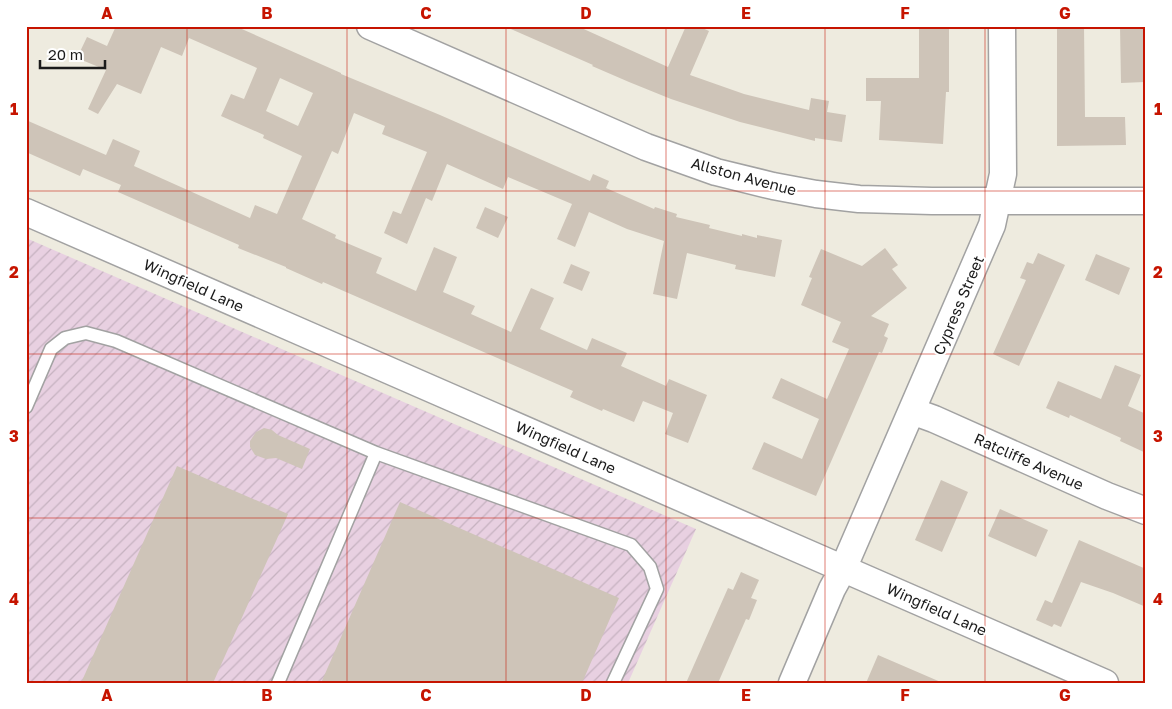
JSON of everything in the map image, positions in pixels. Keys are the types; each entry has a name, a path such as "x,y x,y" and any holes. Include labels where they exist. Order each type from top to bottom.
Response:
{"street":[{"name":"Allston Avenue","path":"370,26 646,146 716,172 773,186 859,199 1146,201"},
{"name":"Cypress Street","path":"792,683 992,225 1003,174 1002,26"},
{"name":"Wingfield Lane","path":"26,212 1105,683"},
{"name":"Ratcliffe Avenue","path":"912,411 934,418 1146,512"}],"lane":[{"path":"26,407 51,349 65,338 86,333 116,341 376,453 631,545 650,567 657,590 613,683"},
{"path":"278,683 376,453"}],"shaded area":[{"path":"26,238 696,529 628,683 26,683"}],"building":[{"path":"116,26 235,26 341,74 590,181 593,174 609,181 606,188 654,209 655,207 677,214 676,217 710,225 709,228 742,236 742,234 757,238 757,235 782,240 775,277 735,269 736,265 687,253 677,299 653,294 664,241 627,229 589,212 575,247 557,239 572,204 508,177 503,189 447,164 432,201 426,198 407,244 384,233 393,211 401,214 427,152 382,134 385,126 354,113 338,154 332,151 302,219 336,235 335,238 382,258 376,273 416,291 434,247 457,257 443,292 475,306 471,314 511,332 531,288 554,298 540,329 587,350 592,338 627,353 621,366 666,386 669,379 707,395 688,443 665,434 673,413 643,401 634,422 603,409 602,411 570,397 573,391 323,282 322,284 238,248 239,245 118,192 121,185 83,169 80,176 26,152 26,120 106,155 113,139 140,151 134,166 250,218 255,205 277,214 302,156 263,138 264,135 221,116 231,94 244,99 257,68 189,38 182,56 161,47 141,94 117,84 98,114 88,109 106,70 77,58 87,37 107,46","holes":["280,78 313,93 298,126 266,111"]},
{"path":"504,26 577,26 668,67 686,26 698,26 709,31 690,75 744,94 809,110 811,98 829,101 827,112 846,115 842,142 815,138 815,141 740,122 671,99"},
{"path":"919,26 949,26 949,92 946,92 943,144 879,140 881,101 866,101 866,78 919,78"},
{"path":"1057,26 1084,26 1085,117 1125,117 1126,145 1057,146"},
{"path":"1120,26 1145,26 1145,82 1121,83"},
{"path":"485,207 508,217 498,238 476,228"},
{"path":"885,248 898,265 892,269 907,288 871,316 889,324 884,336 888,338 882,353 879,352 816,496 752,469 764,442 802,459 819,419 772,398 781,378 827,399 849,349 832,342 841,322 801,305 812,278 809,277 821,249 862,266"},
{"path":"1038,253 1065,265 1019,366 993,354 1026,280 1020,278 1027,262 1033,264"},
{"path":"1096,254 1130,268 1119,295 1085,280"},
{"path":"571,264 590,272 582,291 563,283"},
{"path":"1115,365 1141,375 1128,406 1146,414 1146,453 1120,441 1121,438 1070,415 1069,418 1046,408 1058,381 1101,399"},
{"path":"264,428 272,430 278,435 310,449 302,469 276,458 266,459 255,455 250,447 250,441 256,432"},
{"path":"177,466 288,514 213,683 81,683"},
{"path":"941,480 968,492 942,552 915,540"},
{"path":"400,502 619,598 582,683 321,683"},
{"path":"1000,509 1048,530 1036,557 988,536"},
{"path":"1079,540 1146,569 1146,607 1081,582 1061,627 1054,624 1052,627 1036,620 1045,600 1052,603"},
{"path":"741,572 759,580 751,598 757,600 749,620 746,619 718,683 686,683 728,588 733,590"},
{"path":"878,655 943,683 866,683"}]}
